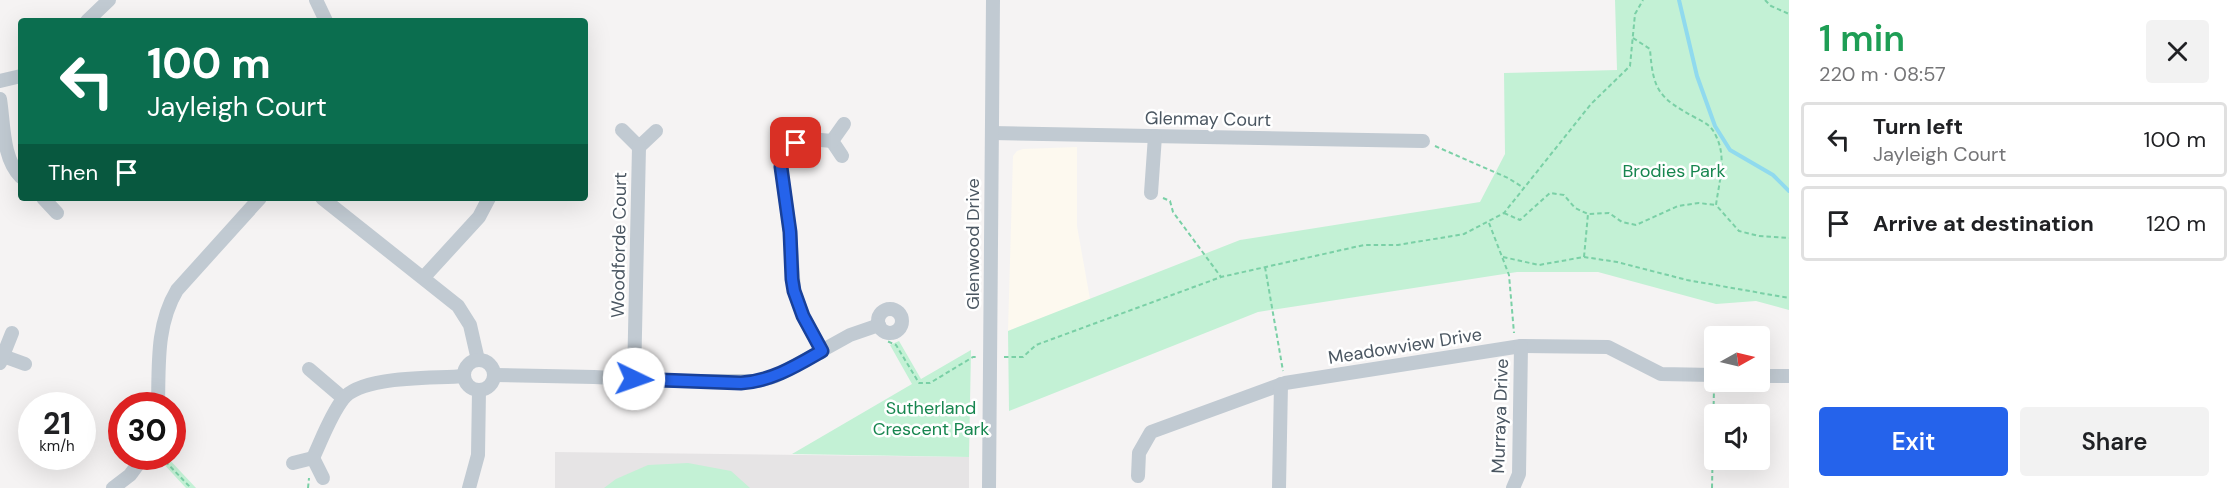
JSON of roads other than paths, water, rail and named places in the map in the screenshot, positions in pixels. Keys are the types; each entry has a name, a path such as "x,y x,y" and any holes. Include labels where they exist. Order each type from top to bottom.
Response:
{"street":[{"path":"90,18 109,0"},
{"path":"316,0 325,18"},
{"name":"Glenwood Drive","path":"989,488 993,0"},
{"path":"0,81 18,77"},
{"path":"0,99 8,154 18,173"},
{"path":"832,141 844,124"},
{"name":"Woodforde Court","path":"622,130 639,147"},
{"name":"Woodforde Court","path":"634,379 639,147 656,131"},
{"name":"Glenmay Court","path":"992,133 1424,141"},
{"path":"1151,193 1155,136"},
{"path":"822,351 803,316 794,291 790,232 781,167 785,154 796,143 810,139 832,141"},
{"path":"832,141 842,156"},
{"path":"46,201 57,213"},
{"path":"158,392 162,328 171,300 177,290 257,201"},
{"path":"326,201 449,297 466,316 474,335 478,360"},
{"path":"424,277 479,217 487,201"},
{"path":"494,375 741,383 758,381 776,376 850,335 884,329"},
{"path":"12,333 1,359 25,364"},
{"name":"Meadowview Drive","path":"1138,476 1139,453 1151,432 1283,383 1518,346 1608,347 1661,374 1704,375"},
{"name":"Murraya Drive","path":"1513,488 1519,474 1518,346"},
{"path":"478,360 488,362 494,375 491,384 479,390 470,387 464,375 466,366 478,360"},
{"path":"309,369 343,398"},
{"path":"293,463 313,458 343,398 357,387 366,384 464,375"},
{"path":"1770,376 1789,376"},
{"path":"1279,488 1283,383"},
{"path":"469,488 478,455 479,390"},
{"path":"313,458 323,478"},
{"path":"113,488 134,470"}],"waterway":[{"path":"1679,0 1697,76 1715,126 1730,150 1773,175 1789,191"}],"park label":[{"name":"Brodies Park","path":"1674,171"},
{"name":"Sutherland Crescent Park","path":"931,418"}]}
